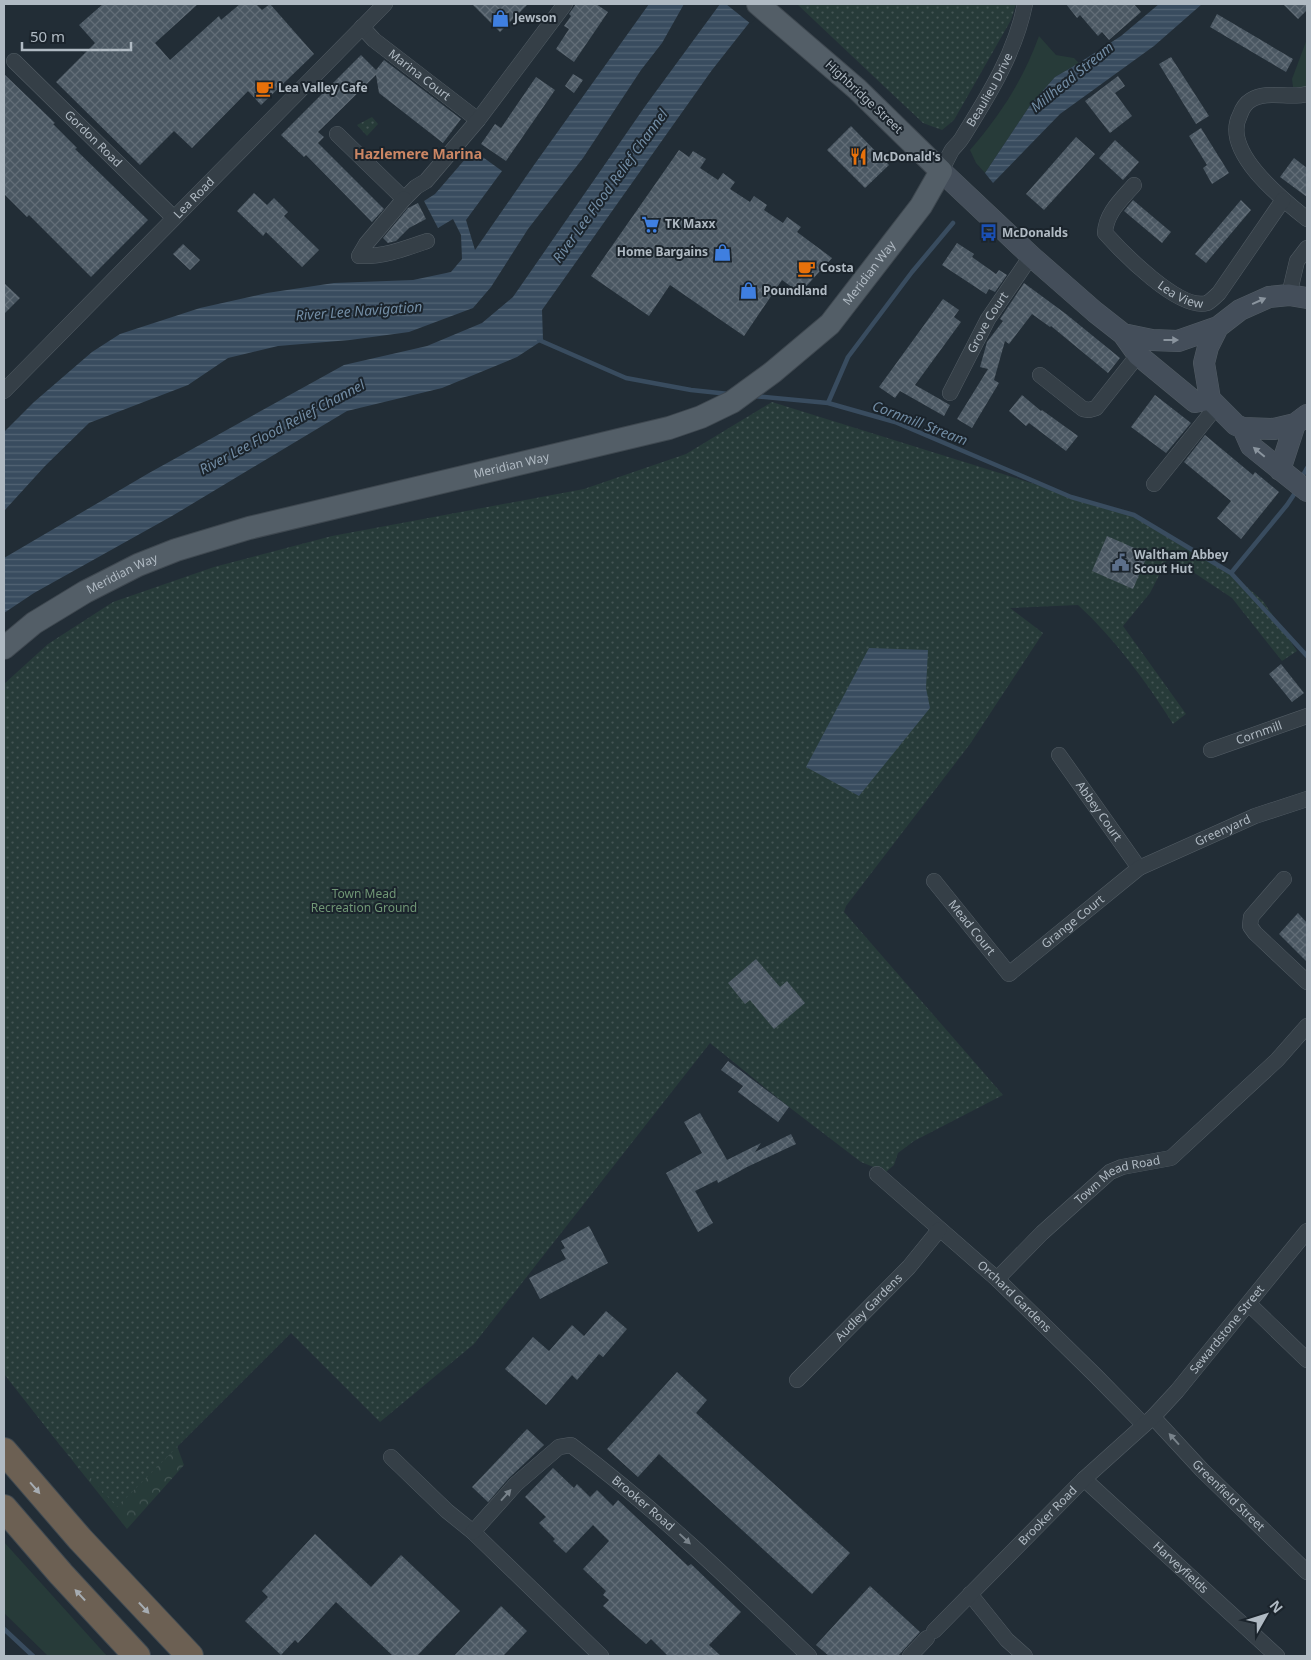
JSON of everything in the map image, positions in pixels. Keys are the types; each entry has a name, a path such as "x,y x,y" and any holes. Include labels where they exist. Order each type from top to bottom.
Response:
{"highway":[{"path":"4,1451 80,1538 190,1656"},
{"path":"4,1508 61,1574 137,1656"}],"main road":[{"name":"Highbridge Street","path":"765,9 857,89 1031,256 1123,334 1138,355 1196,402 1213,403"},
{"name":"Meridian Way","path":"4,648 34,623 84,592 138,565 176,550 250,528 683,424 732,402 801,350 830,324 921,206 941,171"},
{"path":"1298,296 1269,297 1229,317 1218,327 1208,348 1204,363 1213,403 1236,425 1243,428 1274,429 1301,420"},
{"name":"Highbridge Street","path":"1123,334 1152,340 1178,341 1218,327"},
{"path":"1280,470 1301,420"},
{"path":"1243,428 1251,446 1307,491"}],"street":[{"name":"Lea Road","path":"4,391 385,4"},
{"path":"427,241 375,257 359,256 366,244 404,199 416,187 426,181 478,120 565,4"},
{"name":"Beaulieu Drive","path":"941,171 952,150 985,101 1008,59 1022,23 1025,4"},
{"name":"Marina Court","path":"362,27 374,40 478,120"},
{"name":"Gordon Road","path":"14,61 174,218"},
{"path":"1307,94 1298,97 1263,95 1251,100 1244,107 1235,128 1238,146 1250,165 1283,200 1307,219"},
{"path":"338,134 404,199"},
{"name":"Lea View","path":"1134,185 1113,208 1105,222 1104,233 1130,261 1160,285 1189,302 1206,303 1219,293 1283,200"},
{"path":"1298,296 1297,262 1307,248"},
{"name":"Grove Court","path":"950,393 988,320 1031,256"},
{"path":"1040,375 1083,409 1089,410 1096,408 1138,355"},
{"path":"1154,484 1213,403"},
{"name":"Cornmill","path":"1211,750 1307,716"},
{"name":"Abbey Court","path":"1059,755 1139,868"},
{"name":"Greenyard","path":"1139,868 1255,816 1307,799"},
{"name":"Grange Court","path":"1009,974 1139,868"},
{"path":"1284,879 1251,917 1250,926 1307,982"},
{"name":"Mead Court","path":"934,880 1009,974"},
{"name":"Town Mead Road","path":"997,1279 1042,1233 1110,1172 1122,1167 1171,1158 1277,1060 1307,1026"},
{"name":"Orchard Gardens","path":"878,1174 939,1230 997,1279 1096,1376 1148,1420"},
{"name":"Audley Gardens","path":"797,1380 909,1267 939,1230"},
{"name":"Sewardstone Street","path":"1148,1420 1177,1391 1307,1231"},
{"path":"1249,1304 1306,1356"},
{"name":"Brooker Road","path":"910,1656 1084,1479 1148,1420"},
{"name":"Greenfield Street","path":"1148,1420 1307,1572"},
{"name":"Brooker Road","path":"473,1532 516,1484 559,1447 571,1445 616,1479 678,1532 809,1656"},
{"path":"392,1457 447,1511 473,1532 601,1656"},
{"name":"Harveyfields","path":"1084,1479 1277,1656"},
{"path":"970,1594 1007,1640 1025,1656"}],"green space":[{"path":"797,4 1016,4 1011,20 954,120 942,130 923,123"},
{"path":"1039,36 1056,55 1074,58 1079,63 1055,77 1031,104 985,173 976,163 970,150 992,123 1010,96 1026,67"},
{"path":"1307,39 1307,87 1293,87 1292,79"},
{"path":"372,117 378,124 367,136 357,125"},
{"name":"Town Mead Recreation Ground","path":"772,402 1134,515 1231,573 1263,601 1297,651 1282,661 1232,598 1169,556 1150,593 1123,626 1186,714 1173,724 1129,661 1105,632 1078,605 1010,608 1043,633 970,744 846,906 844,912 1003,1095 914,1141 898,1153 894,1165 886,1172 861,1162 710,1043 474,1344 380,1422 291,1333 117,1507 52,1435 4,1374 4,684 48,644 113,602 214,567 332,536 584,489 686,454"},
{"path":"106,1397 173,1435 184,1465 127,1529 52,1435"},
{"path":"4,1542 107,1656 48,1656 4,1613"}],"water":[{"name":"River Lee Navigation","path":"649,4 684,4 662,43 641,70 583,158 528,229 491,287 473,308 409,332 350,340 278,346 228,358 188,385 89,423 45,466 4,511 4,432 34,402 92,352 120,334 200,308 267,293 334,283 413,280 451,272 462,259 461,235 453,219 438,228 424,201 435,194 473,150 502,171 466,220 475,250"},
{"name":"River Lee Flood Relief Channel","path":"720,4 764,4 712,70 542,310 543,340 517,357 442,388 347,411 172,516 34,593 4,613 4,558 149,473 344,365 427,346 482,323 513,297 646,105"},
{"path":"1159,4 1202,4 1154,46 1060,114 993,183 985,173 1031,104 1055,77 1121,36"},
{"path":"869,648 928,650 926,688 930,708 859,796 806,767"}],"pier":[{"path":"726,4 767,4 751,24"}],"building":[{"path":"103,4 198,4 155,43 170,60 219,16 221,20 240,4 256,4 262,10 270,4 314,54 261,105 248,91 192,148 174,131 140,165 56,82 95,43 79,25"},
{"name":"Jewson","path":"472,4 528,4 500,32"},
{"path":"576,4 596,4 608,12 574,62 556,49 569,29 564,26"},
{"path":"1066,4 1134,4 1141,12 1109,40 1102,32 1098,36 1080,15 1077,18"},
{"path":"1283,4 1307,4 1307,10 1298,19"},
{"path":"1217,14 1293,59 1286,72 1210,27"},
{"path":"361,55 376,70 384,60 461,119 443,143 379,93 376,75 318,132 324,137 318,143 384,209 372,222 306,155 304,157 281,135"},
{"path":"1171,57 1209,116 1196,124 1159,64"},
{"path":"4,74 55,123 53,124 77,148 75,149 148,220 91,277 29,215 27,217 4,194"},
{"path":"573,74 583,80 574,93 565,86"},
{"path":"1118,76 1125,86 1115,93 1132,116 1110,133 1085,101"},
{"path":"536,77 555,90 506,161 481,144 495,124 501,128"},
{"name":"McDonald's","path":"851,126 889,165 865,188 827,150"},
{"path":"1201,128 1229,173 1212,184 1203,168 1207,165 1189,136"},
{"path":"1076,137 1095,154 1044,210 1026,194"},
{"path":"1115,140 1139,162 1123,180 1099,158"},
{"path":"679,150 689,157 693,151 706,159 700,168 718,180 723,173 735,182 730,189 750,202 754,196 767,205 764,210 783,223 787,217 801,227 797,232 832,258 800,293 782,280 744,336 670,285 649,316 591,276"},
{"path":"1294,158 1307,168 1307,197 1280,177"},
{"path":"254,193 267,205 274,198 288,212 284,216 319,250 302,267 266,232 263,236 237,211"},
{"path":"1133,200 1171,232 1162,243 1124,211"},
{"path":"1241,200 1251,210 1206,263 1195,254"},
{"path":"418,203 426,219 409,228 396,241 388,243 383,238 408,208"},
{"path":"957,243 974,254 972,257 996,274 999,270 1007,275 995,292 989,289 986,294 942,265"},
{"path":"183,244 200,260 190,270 173,254"},
{"path":"4,283 20,298 4,314"},
{"path":"1024,283 1120,358 1108,373 1051,326 1032,314 1009,344 1005,341 994,380 999,383 972,428 957,419 988,369 980,367 987,342 1003,321 1000,319"},
{"path":"943,299 959,310 954,317 961,322 915,385 950,405 944,416 900,391 895,398 879,387"},
{"path":"1022,395 1041,411 1078,436 1066,451 1029,423 1026,426 1009,411"},
{"path":"1155,395 1191,423 1166,453 1131,427"},
{"path":"1205,435 1253,475 1255,472 1279,492 1241,539 1217,518 1231,501 1184,462"},
{"name":"Waltham Abbey Scout Hut","path":"1107,536 1148,554 1133,589 1092,571"},
{"path":"1281,664 1304,693 1292,702 1269,674"},
{"path":"1298,913 1307,923 1307,962 1279,934"},
{"path":"756,959 780,987 787,981 805,1003 774,1029 750,1000 745,1004 728,983"},
{"path":"728,1061 789,1107 778,1122 738,1092 743,1086 721,1070"},
{"path":"700,1113 727,1160 761,1143 755,1152 791,1134 796,1144 718,1183 717,1180 695,1191 713,1223 698,1232 666,1173 702,1153 684,1122"},
{"path":"589,1226 608,1263 540,1299 529,1278 566,1259 561,1250 565,1248 561,1241"},
{"path":"606,1311 627,1329 603,1357 599,1354 577,1380 572,1375 546,1405 505,1369 533,1337 549,1351 572,1325 584,1336"},
{"path":"677,1372 707,1400 696,1413 850,1553 812,1594 659,1454 638,1477 607,1449"},
{"path":"527,1429 544,1445 509,1478 488,1502 472,1487"},
{"path":"553,1468 574,1488 577,1484 590,1497 597,1490 613,1506 618,1500 688,1566 691,1564 741,1612 709,1645 721,1656 668,1656 651,1639 646,1644 603,1606 609,1600 603,1595 606,1591 583,1569 609,1541 593,1525 566,1553 553,1541 555,1539 539,1523 546,1517 525,1497"},
{"path":"315,1534 371,1587 401,1555 460,1611 417,1656 393,1656 336,1602 298,1643 295,1640 281,1655 245,1621 268,1597 262,1591"},
{"path":"870,1586 920,1632 898,1656 829,1656 816,1645"},
{"path":"501,1606 527,1631 503,1656 454,1656"}],"waterway":[{"name":"Millhead Stream","path":"828,403 848,357 912,272 953,223"},
{"name":"Cornmill Stream","path":"539,340 626,378 691,390 729,394"},
{"name":"Cornmill Stream","path":"754,396 828,403 895,422 1071,497 1134,515 1231,573 1307,656"},
{"path":"1303,475 1307,468"},
{"path":"1231,573 1295,493"},
{"path":"4,1629 33,1656"}],"place":[{"name":"Jewson","path":"500,18"},
{"name":"Lea Valley Cafe","path":"264,88"},
{"name":"McDonald's","path":"858,157"},
{"name":"TK Maxx","path":"651,224"},
{"name":"McDonalds","path":"988,233"},
{"name":"Home Bargains","path":"722,252"},
{"name":"Costa","path":"806,268"},
{"name":"Poundland","path":"749,291"},
{"name":"Waltham Abbey Scout Hut","path":"1120,562"}],"district":[{"name":"Hazlemere Marina","path":"418,154"}]}
